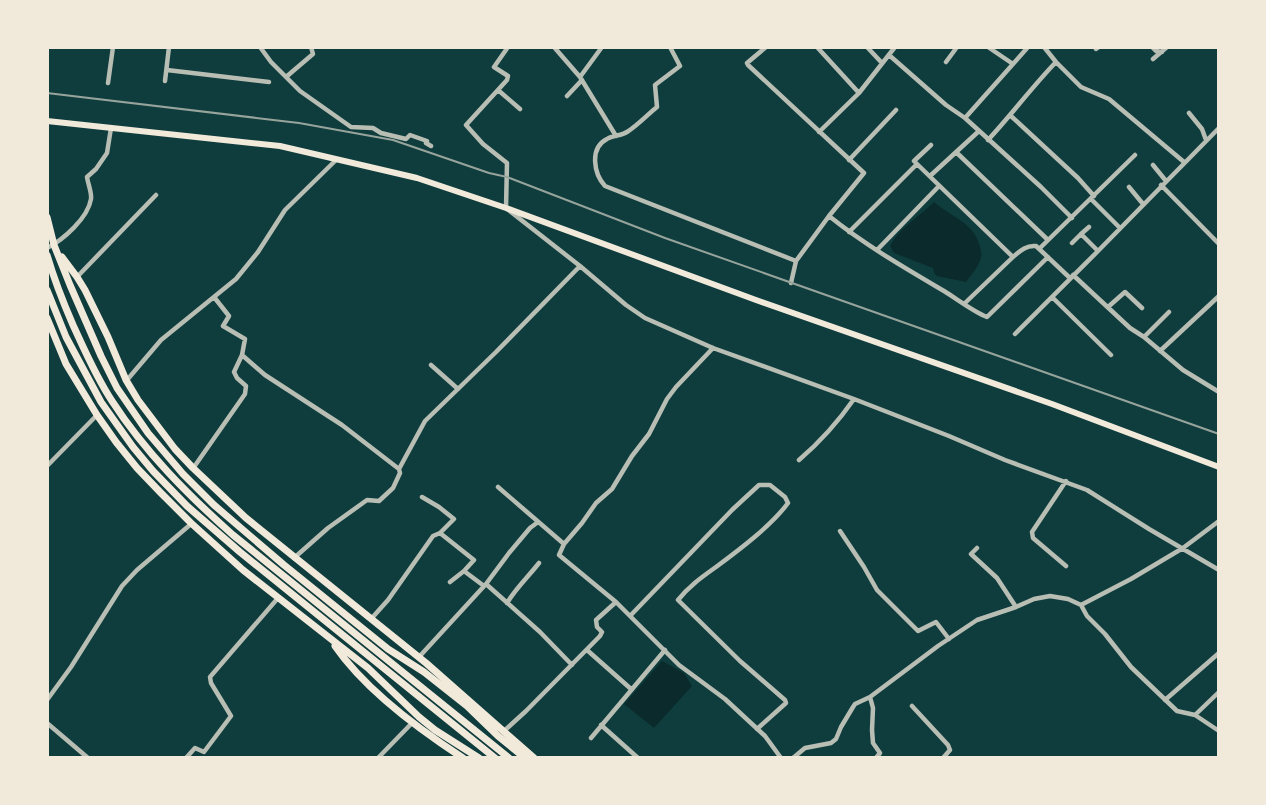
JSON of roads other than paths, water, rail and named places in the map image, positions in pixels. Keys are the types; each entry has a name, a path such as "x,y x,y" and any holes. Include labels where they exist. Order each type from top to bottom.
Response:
{"highway":[{"path":"47,217 53,248 117,388 131,410 183,474 290,569 388,649 446,689 525,758"},
{"path":"53,248 77,277 138,400 193,468 246,518 419,657 534,758"},
{"path":"47,255 54,279 85,351 110,399 127,424 166,470 205,510 276,570 509,758"},
{"path":"47,290 75,355 101,402 152,471 187,506 274,580 495,758"},
{"path":"47,318 66,364 97,415 137,468 191,523 243,570 368,668 435,730 479,758"},
{"path":"290,569 307,567"},
{"path":"331,639 348,665 434,740 463,758"}],"main road":[{"path":"47,121 280,146 407,176 506,208 756,300 1052,404 1219,467"}],"street":[{"path":"108,83 113,47"},
{"path":"165,80 169,47"},
{"path":"260,47 300,91 351,127 373,128 381,133 406,139 410,135 427,141 431,146"},
{"path":"286,77 313,54 311,47"},
{"path":"508,47 494,66 509,76 507,80 466,125 505,161 508,167 506,208 626,305 645,318 713,348 1087,490 1219,570"},
{"path":"554,47 581,79 616,136"},
{"path":"567,96 602,47"},
{"path":"670,47 680,66 655,85 657,107 626,134 608,138 600,144 595,156 595,169 599,179 605,186 796,261"},
{"path":"766,47 747,63 748,65 864,171 796,261 791,283"},
{"path":"817,47 859,93"},
{"path":"867,47 882,63"},
{"path":"819,132 859,93 895,47"},
{"path":"946,62 957,47"},
{"path":"988,47 1013,64"},
{"path":"965,118 1028,47"},
{"path":"1044,47 1081,87 1109,99 1184,162"},
{"path":"1152,47 1156,51 1162,51"},
{"path":"1153,59 1167,47"},
{"path":"888,55 965,118 1072,218"},
{"path":"988,140 1056,62"},
{"path":"167,70 269,82"},
{"path":"498,90 520,109"},
{"path":"849,160 896,110"},
{"path":"1189,113 1202,129 1206,140"},
{"path":"1010,116 1077,178 1120,228"},
{"path":"53,248 81,220 91,199 87,177 107,153 111,128"},
{"path":"1015,334 1219,128"},
{"path":"930,176 979,131"},
{"path":"931,145 914,161 1013,257"},
{"path":"956,152 1048,240"},
{"path":"1040,248 1135,155"},
{"path":"126,380 162,340 236,279 258,252 285,210 336,160"},
{"path":"849,232 917,164"},
{"path":"1153,165 1164,183 1219,244"},
{"path":"877,250 939,186"},
{"path":"1129,187 1143,204"},
{"path":"77,277 156,195"},
{"path":"829,216 877,250 987,317 1048,257"},
{"path":"1072,243 1088,227"},
{"path":"1081,234 1098,251"},
{"path":"965,303 1022,249 1031,245 1040,248 1130,328 1183,370 1219,392"},
{"path":"294,558 328,528 367,500 379,501 393,488 400,473 399,469 425,421 580,266"},
{"path":"1108,307 1125,292 1142,308"},
{"path":"193,468 244,394 246,386 234,372 242,355 245,339 223,327 229,316 214,296"},
{"path":"1160,351 1219,296"},
{"path":"1052,297 1111,355"},
{"path":"1144,337 1169,312"},
{"path":"713,348 676,387 651,431 612,489 596,503 591,513 564,544 559,555 616,602 678,664 725,699 769,741 780,758"},
{"path":"242,355 265,375 342,425 399,469"},
{"path":"431,365 458,388"},
{"path":"799,460 835,425 854,400"},
{"path":"47,466 97,415"},
{"path":"1066,481 1032,532 1033,538 1066,566"},
{"path":"630,616 759,485 770,485 785,497 788,505 750,541 697,580 678,600 785,700 786,703 757,729"},
{"path":"498,487 564,544"},
{"path":"371,619 388,600 433,536 454,519 422,497"},
{"path":"1081,604 1131,579 1183,548 1219,521"},
{"path":"419,657 538,522"},
{"path":"47,700 122,586 191,523"},
{"path":"840,531 877,590 918,631 936,622 949,639"},
{"path":"440,533 474,560 450,582"},
{"path":"978,548 971,554 997,578 1016,607"},
{"path":"507,603 539,563"},
{"path":"464,571 507,603 572,665"},
{"path":"793,758 805,748 831,743 836,739 855,704 870,697 977,621 1034,599 1050,596 1081,604 1087,617 1105,634 1131,667 1165,700 1177,711 1195,715 1219,731"},
{"path":"186,758 195,748 204,752 231,716 210,677 278,598"},
{"path":"504,731 602,634 595,623 596,620 616,602"},
{"path":"587,650 631,689"},
{"path":"591,738 665,650"},
{"path":"1165,700 1219,653"},
{"path":"1195,715 1219,692"},
{"path":"870,697 873,708 873,743 879,756"},
{"path":"912,706 948,745 950,750 943,758"},
{"path":"377,758 413,722"},
{"path":"47,723 88,758"},
{"path":"601,725 638,758"}],"water":[{"path":"934,202 968,226 977,239 981,259 966,282 937,276 933,268 894,253 890,246 905,227"},
{"path":"662,661 684,673 692,686 654,728 624,704"}],"railway":[{"path":"47,93 299,123 393,140 507,177 665,238 1219,434"}]}
